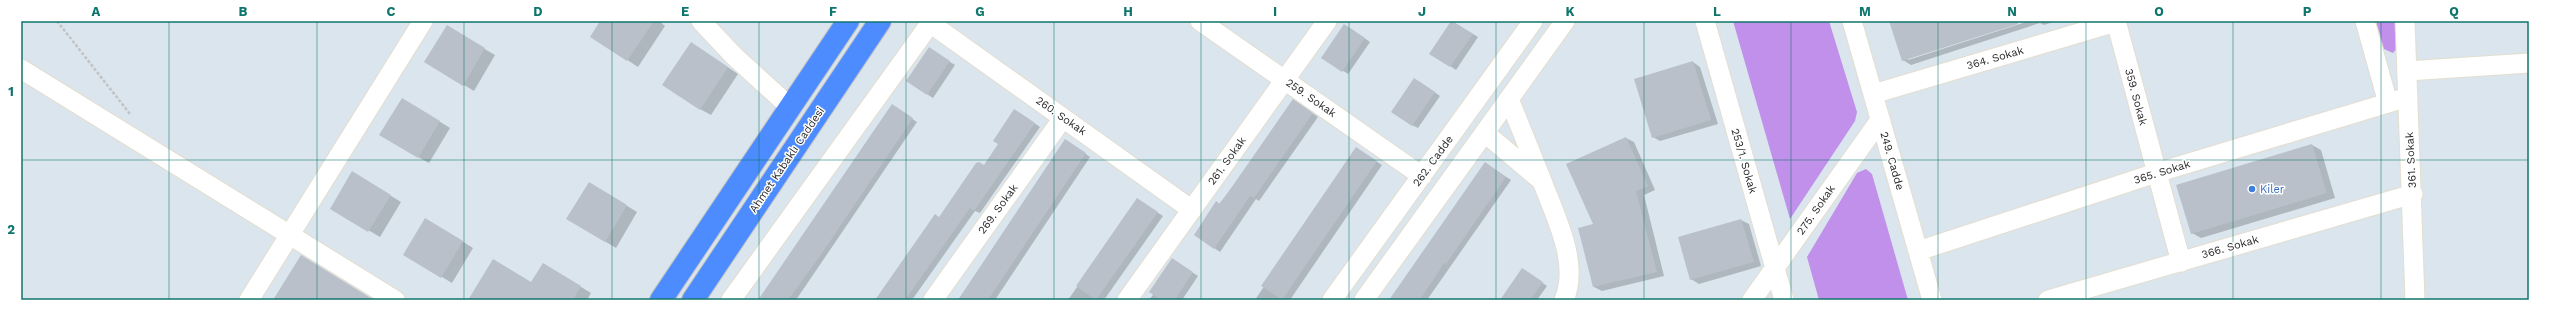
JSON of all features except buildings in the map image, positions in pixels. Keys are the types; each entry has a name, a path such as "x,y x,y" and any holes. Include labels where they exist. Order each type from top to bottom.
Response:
{"main road":[{"path":"661,300 848,21"},
{"name":"Ahmet Kabaklı Caddesi","path":"693,300 880,21"}],"street":[{"path":"249,300 423,21"},
{"path":"701,21 734,56 790,107"},
{"name":"259. Sokak","path":"1200,21 1422,176"},
{"name":"261. Sokak","path":"1127,300 1327,21"},
{"name":"262. Cadde","path":"1332,300 1533,21"},
{"path":"1364,300 1565,21"},
{"name":"253/1. Sokak","path":"1705,21 1784,300"},
{"name":"249. Cadde","path":"1852,21 1932,300"},
{"path":"2364,21 2388,102"},
{"name":"361. Sokak","path":"2405,21 2413,194 2415,300"},
{"path":"732,300 931,22"},
{"name":"260. Sokak","path":"931,22 1192,210"},
{"name":"364. Sokak","path":"1873,94 2116,22"},
{"name":"359. Sokak","path":"2116,22 2181,262"},
{"path":"2407,71 2529,63"},
{"path":"21,69 395,300"},
{"name":"365. Sokak","path":"1918,251 2156,173 2408,97"},
{"path":"1509,99 1542,181 1564,243 1569,278 1564,300"},
{"name":"269. Sokak","path":"933,300 1063,118"},
{"name":"275. Sokak","path":"1752,300 1880,120"},
{"path":"1484,133 1542,181"},
{"name":"366. Sokak","path":"2048,300 2413,194"}],"path":[{"path":"57,21 136,121"}],"shaded area":[{"path":"1733,21 1829,21 1857,112 1855,121 1790,219"},
{"path":"2376,21 2399,21 2400,44 2393,53 2384,49"},
{"path":"1866,169 1872,174 1908,300 1819,300 1807,257 1857,173"}],"place":[{"name":"Kiler","path":"2252,189"}]}
